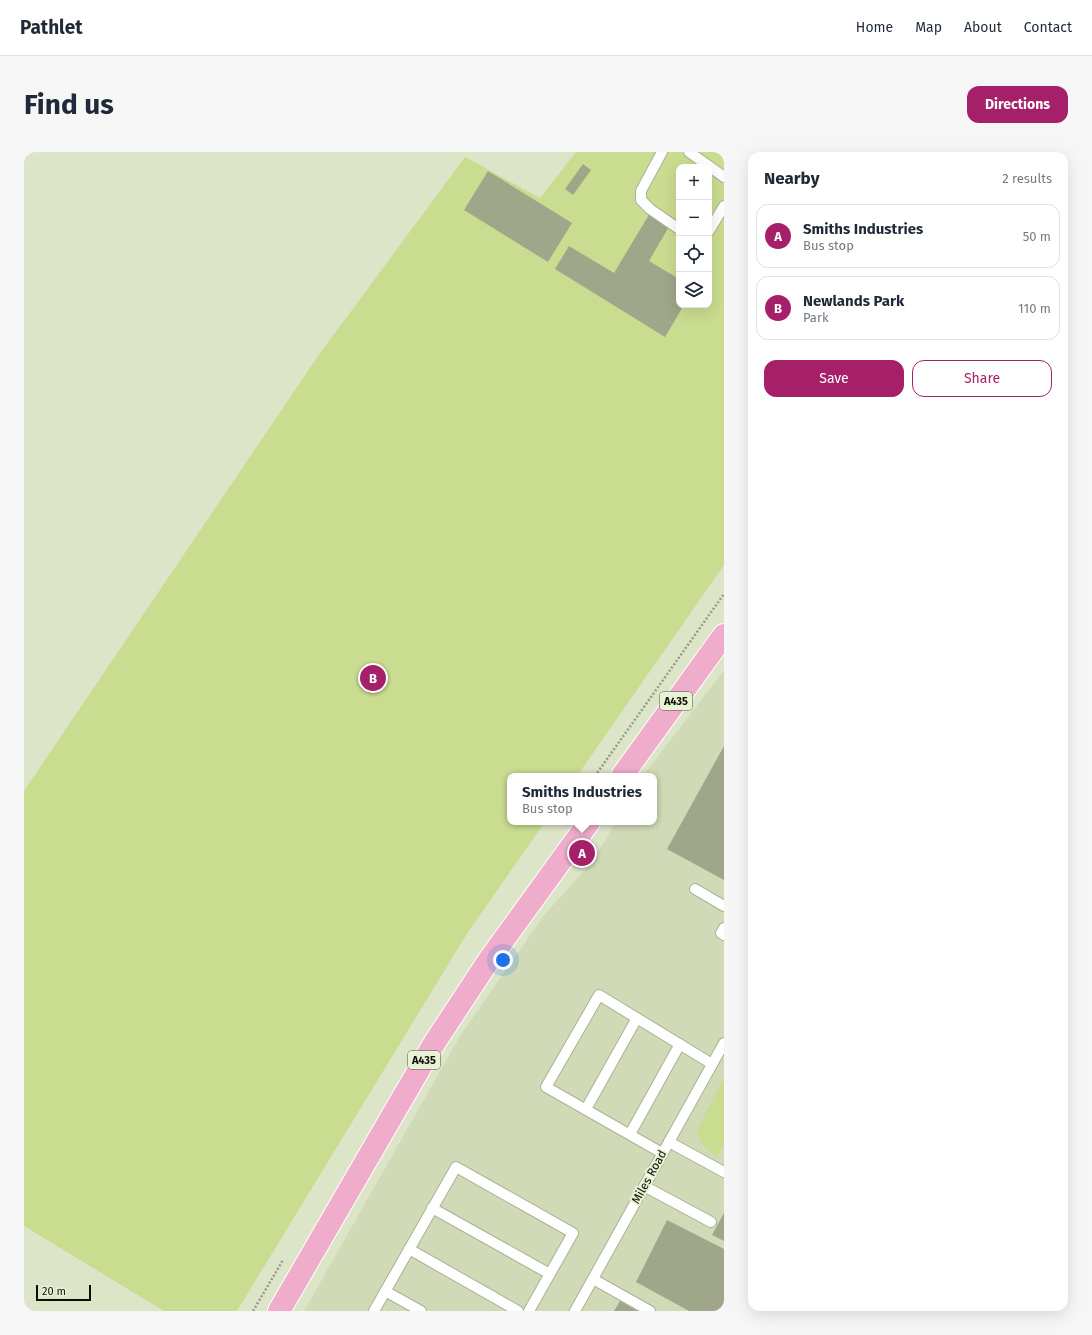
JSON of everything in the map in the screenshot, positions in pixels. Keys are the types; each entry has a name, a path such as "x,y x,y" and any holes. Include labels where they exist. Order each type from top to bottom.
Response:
{"main road":[{"name":"A435","path":"624,773 724,635"},
{"name":"A435","path":"279,1311 435,1042 489,960 587,825"}],"lane":[{"path":"662,152 641,191 641,200 650,209 676,227"},
{"path":"689,152 724,177"},
{"path":"712,226 724,206"},
{"path":"695,889 724,906"},
{"path":"724,928 721,933 724,935"},
{"path":"662,1153 546,1087 599,995 712,1064"},
{"path":"586,1110 637,1018"},
{"name":"Miles Road","path":"575,1311 724,1042"},
{"path":"630,1134 680,1044"},
{"path":"669,1142 724,1172"},
{"path":"374,1311 456,1166 573,1233 528,1311"},
{"path":"644,1186 711,1222"},
{"path":"432,1208 550,1274"},
{"path":"409,1249 518,1311"},
{"path":"593,1279 650,1311"},
{"path":"385,1291 421,1311"}],"path":[{"path":"597,773 724,594"}],"shaded area":[{"path":"724,670 724,1311 304,1311 460,1036 545,914 592,862 614,825 657,825 657,773 645,773"}],"green space":[{"path":"576,152 724,152 724,565 579,773 507,773 507,825 543,825 468,932 237,1311 164,1311 24,1226 24,791 318,356 465,157 540,198"},
{"path":"724,1078 724,1146 717,1156 701,1143 697,1130"}],"building":[{"path":"583,164 591,170 573,195 565,189"},
{"path":"488,171 572,223 548,262 464,210"},
{"path":"650,213 670,225 649,261 676,277 676,308 682,308 665,337 555,269 569,246 614,273"},
{"path":"724,746 724,880 667,849"},
{"path":"724,1213 724,1241 712,1235"},
{"path":"667,1220 724,1249 724,1311 689,1311 636,1282"},
{"path":"620,1301 638,1311 614,1311"}],"place":[{"name":"Newlands Park","path":"373,678"},
{"name":"Smiths Industries","path":"582,853"}]}
